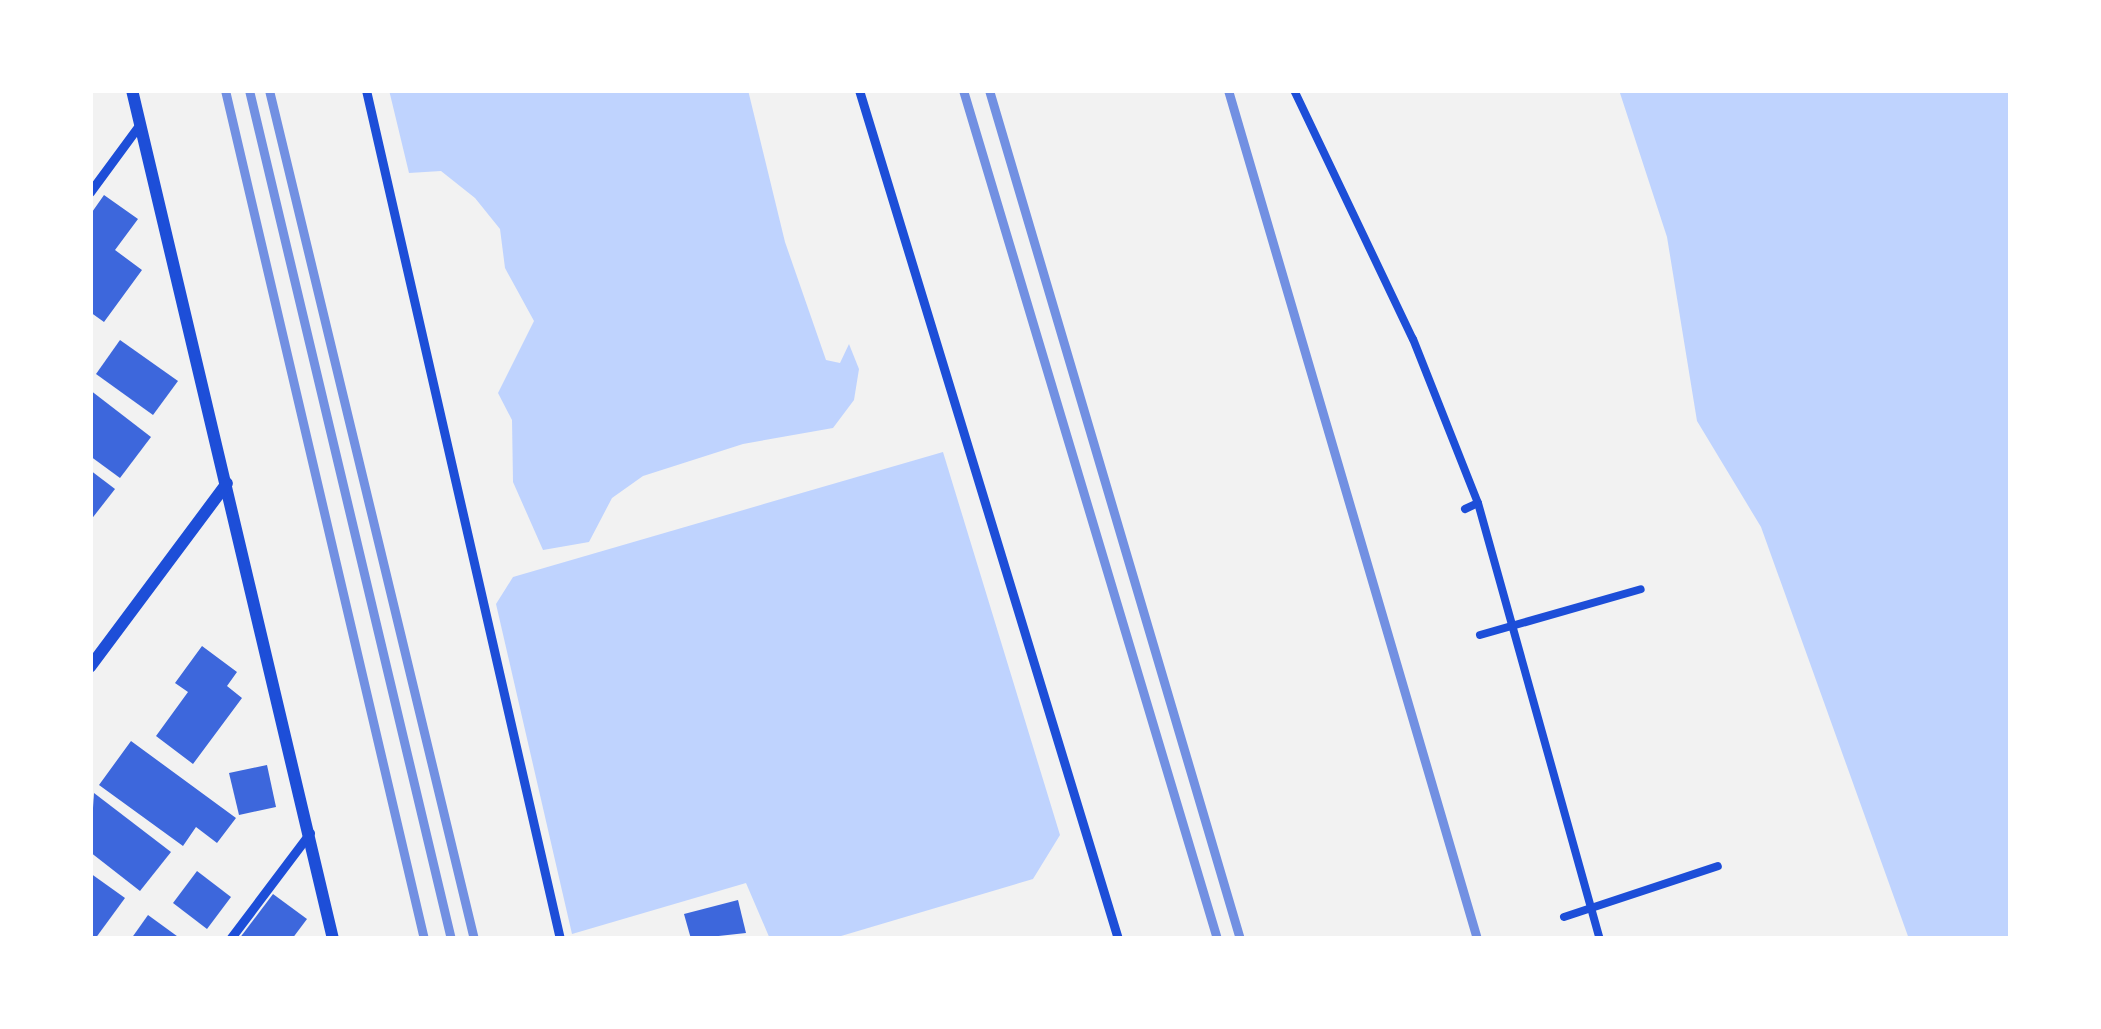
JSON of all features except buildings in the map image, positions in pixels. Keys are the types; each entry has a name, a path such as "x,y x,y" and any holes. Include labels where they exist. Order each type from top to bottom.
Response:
{"street":[{"path":"131,90 333,939"},
{"path":"90,667 227,483"}],"lane":[{"path":"366,90 560,939"},
{"path":"859,90 1118,939"},
{"path":"90,192 140,124"},
{"path":"230,939 310,833"}],"path":[{"path":"1294,90 1413,339 1478,503 1508,628 1600,939"},
{"path":"1466,509 1478,503"},
{"path":"1480,635 1641,590"},
{"path":"1564,917 1718,866"}],"water":[{"path":"389,90 748,90 785,242 826,360 840,363 849,344 859,369 854,400 833,428 743,444 643,476 612,498 589,542 543,550 513,482 512,420 498,393 534,321 505,268 500,229 475,198 441,171 409,173"},
{"path":"1619,90 2011,90 2011,939 1909,939 1761,527 1697,421 1667,237"},
{"path":"943,452 1060,835 1033,879 831,939 770,939 746,883 572,934 496,604 513,577"}],"railway":[{"path":"225,90 424,939"},
{"path":"249,90 451,939"},
{"path":"269,90 474,939"},
{"path":"963,90 1217,939"},
{"path":"989,90 1240,939"},
{"path":"1228,90 1477,939"}]}
